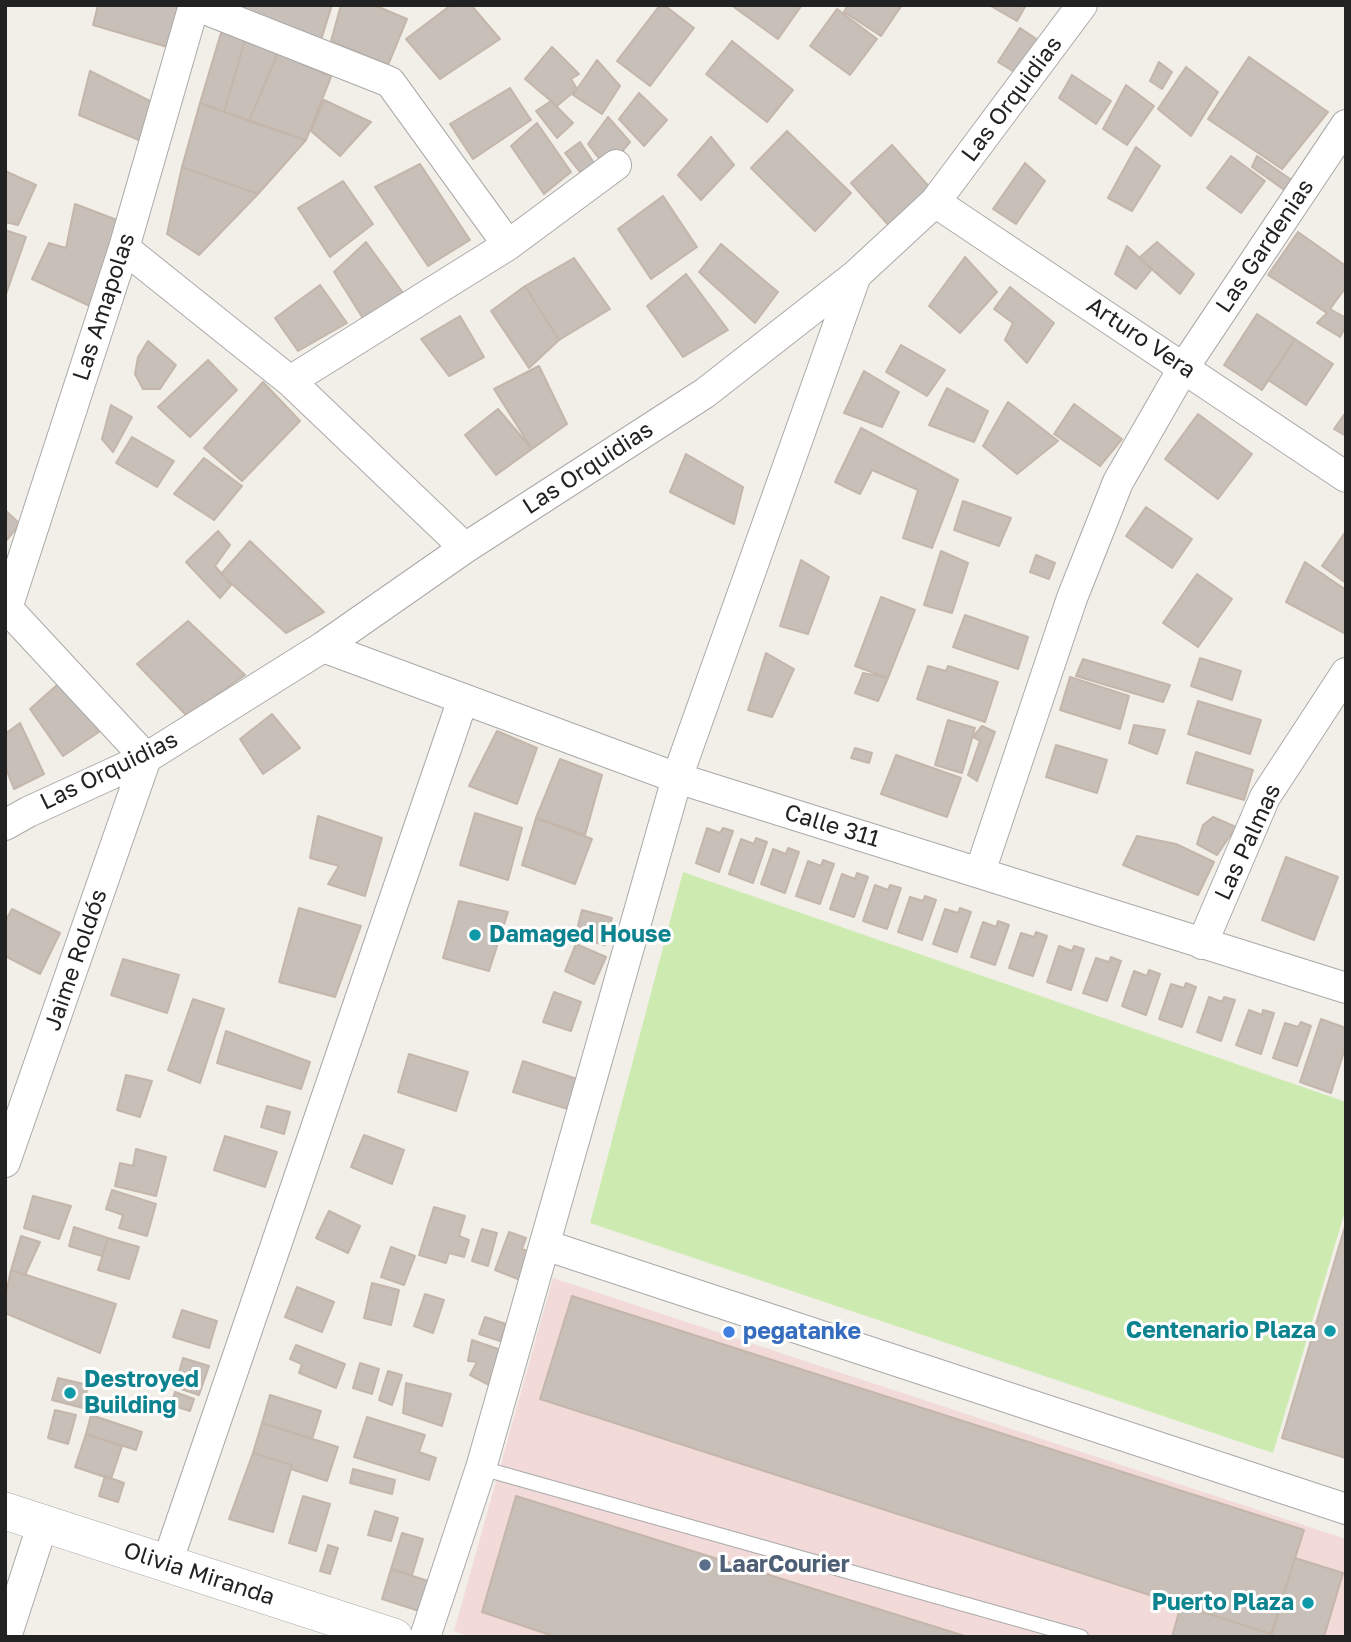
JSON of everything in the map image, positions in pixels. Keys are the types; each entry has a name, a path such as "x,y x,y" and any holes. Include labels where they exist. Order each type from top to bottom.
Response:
{"street":[{"path":"195,5 390,82 508,245"},
{"name":"Las Amapolas","path":"6,607 124,247 195,5"},
{"name":"Las Orquidias","path":"5,825 146,758 323,647 465,548 705,393 856,275 935,202 1082,5"},
{"name":"Las Gardenias","path":"980,873 1072,597 1118,482 1184,367 1346,125"},
{"path":"290,382 508,245 616,165"},
{"name":"Arturo Vera","path":"935,202 1346,477"},
{"path":"124,247 290,382 465,548"},
{"path":"425,1637 481,1468 677,778 856,275"},
{"path":"6,607 146,758"},
{"name":"Calle 311","path":"323,647 677,778 1346,988"},
{"name":"Las Palmas","path":"1202,944 1265,797 1346,673"},
{"path":"167,1563 463,699"},
{"name":"Jaime Roldós","path":"5,1162 146,758"},
{"path":"545,1245 1346,1509"},
{"name":"Olivia Miranda","path":"5,1511 394,1637"},
{"path":"6,1637 43,1523"}],"lane":[{"path":"481,1468 1081,1637"}],"shaded area":[{"path":"553,1278 1346,1539 1346,1637 471,1637 454,1631"}],"green space":[{"path":"683,872 1346,1102 1346,1208 1273,1453 590,1223"}],"building":[{"path":"98,5 186,5 174,49 93,25"},
{"path":"246,5 332,5 320,43 244,14"},
{"path":"341,5 374,5 407,19 388,65 331,41"},
{"path":"451,5 471,5 500,39 440,79 406,39"},
{"path":"660,5 664,5 694,28 650,86 617,61"},
{"path":"731,5 802,5 778,39"},
{"path":"848,5 902,5 881,36 844,12"},
{"path":"989,5 1026,5 1017,21"},
{"path":"837,9 877,39 850,75 810,46"},
{"path":"1020,28 1038,40 1016,73 998,62"},
{"path":"221,33 245,40 224,112 200,103"},
{"path":"245,40 278,53 249,121 224,112"},
{"path":"732,41 793,90 767,122 706,74"},
{"path":"552,47 579,74 571,79 577,89 557,106 525,79"},
{"path":"278,53 331,77 306,140 249,121"},
{"path":"1249,57 1328,112 1282,169 1208,119"},
{"path":"597,60 620,86 602,114 573,95"},
{"path":"1159,62 1172,72 1162,89 1150,81"},
{"path":"1186,67 1218,92 1191,136 1158,109"},
{"path":"90,71 158,105 146,143 79,115"},
{"path":"1072,75 1111,101 1096,124 1059,98"},
{"path":"1126,85 1154,106 1127,145 1103,129"},
{"path":"510,88 531,120 473,159 450,124"},
{"path":"639,93 667,120 644,146 619,119"},
{"path":"324,100 371,122 340,156 311,131"},
{"path":"551,101 573,123 557,138 536,111"},
{"path":"200,103 306,140 258,194 182,167"},
{"path":"608,117 630,142 607,169 588,144"},
{"path":"537,123 571,172 544,194 511,146"},
{"path":"787,131 851,193 815,231 751,168"},
{"path":"711,137 734,165 701,200 678,175"},
{"path":"580,142 596,166 583,176 565,153"},
{"path":"892,145 932,190 891,228 851,183"},
{"path":"1136,147 1160,166 1132,211 1108,198"},
{"path":"1231,156 1265,181 1241,213 1207,188"},
{"path":"1257,156 1293,181 1287,192 1252,167"},
{"path":"1025,163 1045,181 1016,224 993,209"},
{"path":"420,164 470,240 428,266 375,187"},
{"path":"182,167 258,194 199,255 167,234"},
{"path":"5,171 36,185 18,225 5,222"},
{"path":"343,181 373,224 330,257 298,208"},
{"path":"663,196 697,247 651,279 618,229"},
{"path":"75,204 117,220 92,307 32,279 49,243 66,248"},
{"path":"5,230 26,237 5,297"},
{"path":"1298,232 1346,266 1346,287 1330,309 1346,318 1346,326 1340,337 1317,323 1327,313 1268,275"},
{"path":"366,242 406,297 364,320 334,272"},
{"path":"1157,242 1194,274 1180,294 1139,258"},
{"path":"721,244 778,292 755,323 699,272"},
{"path":"1127,246 1152,269 1136,289 1115,274"},
{"path":"965,257 997,292 960,333 929,306"},
{"path":"574,258 610,309 559,340 525,286"},
{"path":"686,274 728,330 683,357 647,306"},
{"path":"320,285 347,323 298,351 275,318"},
{"path":"525,286 559,340 529,368 491,311"},
{"path":"1010,287 1054,323 1027,363 1005,340 1013,323 994,309"},
{"path":"1257,314 1295,339 1262,390 1224,365"},
{"path":"460,316 484,357 449,376 421,339"},
{"path":"1295,339 1333,364 1306,405 1268,380"},
{"path":"148,341 176,365 160,389 143,389 135,374 138,357"},
{"path":"901,345 945,370 927,396 886,372"},
{"path":"208,360 237,390 190,437 158,407"},
{"path":"539,366 567,424 532,449 494,389"},
{"path":"864,371 899,392 882,427 844,413"},
{"path":"263,382 300,421 242,481 204,448"},
{"path":"947,388 988,411 974,442 929,425"},
{"path":"1008,402 1058,441 1017,474 983,446"},
{"path":"1074,404 1122,439 1100,466 1054,434"},
{"path":"111,405 132,417 113,452 102,439"},
{"path":"498,409 532,449 496,475 465,435"},
{"path":"1346,412 1346,436 1334,429"},
{"path":"1198,414 1252,454 1218,499 1165,459"},
{"path":"861,428 958,480 932,548 903,538 918,490 872,470 860,494 835,482"},
{"path":"132,437 174,461 157,487 116,463"},
{"path":"686,454 743,487 734,524 670,492"},
{"path":"204,458 242,486 214,520 174,494"},
{"path":"963,501 1011,518 999,546 954,530"},
{"path":"1146,507 1192,539 1172,568 1126,536"},
{"path":"5,510 20,524 5,542"},
{"path":"218,531 230,545 215,566 231,585 220,598 186,562"},
{"path":"1346,531 1346,583 1322,566"},
{"path":"250,541 324,612 286,633 221,574"},
{"path":"941,551 968,563 952,613 924,605"},
{"path":"1036,555 1055,563 1049,579 1030,572"},
{"path":"801,560 829,577 808,634 780,626"},
{"path":"1305,562 1346,590 1346,634 1286,602"},
{"path":"1197,574 1232,599 1198,647 1163,623"},
{"path":"881,597 915,610 888,678 855,666"},
{"path":"965,615 1028,637 1018,669 953,647"},
{"path":"188,621 245,675 187,716 137,664"},
{"path":"766,653 794,669 772,717 748,710"},
{"path":"1200,658 1241,671 1232,700 1191,686"},
{"path":"1083,659 1170,685 1163,702 1076,676"},
{"path":"928,666 946,671 948,666 998,682 985,722 917,699"},
{"path":"863,673 888,678 878,701 855,693"},
{"path":"1070,677 1129,696 1120,729 1060,710"},
{"path":"65,678 99,732 63,756 30,709"},
{"path":"1198,701 1261,720 1250,754 1188,734"},
{"path":"272,714 300,748 263,774 240,739"},
{"path":"948,720 975,728 962,773 935,765"},
{"path":"20,723 44,774 14,789 5,766 5,734"},
{"path":"1134,725 1165,730 1157,754 1129,743"},
{"path":"982,726 995,732 977,781 968,775 980,741 973,737"},
{"path":"497,731 537,748 517,804 469,786"},
{"path":"1056,745 1107,760 1097,793 1046,777"},
{"path":"855,748 872,753 869,763 851,758"},
{"path":"1196,752 1253,770 1244,800 1187,783"},
{"path":"896,755 961,778 947,817 881,794"},
{"path":"560,759 602,775 585,835 536,818"},
{"path":"475,813 522,828 508,880 460,865"},
{"path":"318,816 382,838 365,896 328,884 339,866 310,858"},
{"path":"1213,817 1236,827 1217,855 1197,844 1203,825"},
{"path":"536,818 592,839 575,884 522,865"},
{"path":"707,828 720,833 723,828 733,831 719,872 696,863"},
{"path":"1137,836 1176,844 1214,862 1198,895 1123,865"},
{"path":"756,838 767,842 753,883 729,874 741,839 754,844"},
{"path":"788,848 799,852 785,893 761,884 773,849 786,854"},
{"path":"1286,857 1338,877 1314,940 1262,920"},
{"path":"823,860 834,864 820,904 796,896 808,861 821,866"},
{"path":"857,873 868,877 854,917 830,909 842,874 855,879"},
{"path":"875,885 888,890 890,885 901,888 887,929 863,921"},
{"path":"925,896 936,900 922,940 898,932 910,897 923,901"},
{"name":"Damaged House","path":"459,901 508,912 489,971 443,958"},
{"path":"299,908 361,926 335,997 279,982"},
{"path":"960,908 971,912 957,952 933,944 945,909 958,913"},
{"path":"12,909 60,933 40,974 5,956 5,922"},
{"path":"582,910 612,918 605,945 575,937"},
{"path":"998,921 1009,925 995,965 971,957 983,922 996,927"},
{"path":"1036,932 1047,936 1033,976 1009,968 1021,933 1034,937"},
{"path":"576,944 606,957 594,984 565,971"},
{"path":"1059,946 1072,951 1074,946 1084,949 1071,990 1047,982"},
{"path":"1111,957 1121,961 1107,1001 1083,993 1096,958 1109,962"},
{"path":"123,959 179,975 167,1013 111,995"},
{"path":"1149,970 1160,974 1146,1015 1122,1006 1134,971 1147,976"},
{"path":"1186,983 1196,987 1182,1027 1159,1019 1171,984 1184,988"},
{"path":"554,992 581,1002 571,1031 543,1022"},
{"path":"1209,997 1222,1002 1224,997 1235,1000 1221,1041 1197,1032"},
{"path":"193,999 224,1009 200,1083 168,1070"},
{"path":"1249,1010 1262,1015 1263,1010 1274,1013 1261,1054 1236,1045"},
{"path":"1321,1019 1346,1028 1346,1045 1331,1093 1300,1082"},
{"path":"1301,1022 1311,1026 1297,1066 1273,1058 1285,1023 1298,1027"},
{"path":"226,1031 310,1062 301,1089 217,1063"},
{"path":"409,1054 468,1072 456,1111 398,1092"},
{"path":"523,1061 580,1080 571,1110 513,1092"},
{"path":"126,1075 152,1081 140,1117 117,1110"},
{"path":"267,1106 290,1112 284,1134 261,1127"},
{"path":"364,1135 404,1150 392,1184 351,1167"},
{"path":"225,1136 277,1152 265,1187 214,1170"},
{"path":"136,1149 166,1157 156,1196 115,1186 120,1163 133,1166"},
{"path":"112,1190 156,1204 147,1236 119,1228 123,1215 106,1209"},
{"path":"33,1196 71,1206 59,1239 24,1228"},
{"path":"434,1207 465,1216 459,1236 469,1240 464,1257 449,1253 446,1263 419,1255"},
{"path":"329,1211 360,1226 348,1253 316,1238"},
{"name":"Centenario Plaza","path":"1346,1223 1346,1458 1282,1438"},
{"path":"74,1227 108,1238 102,1256 69,1246"},
{"path":"482,1229 497,1233 488,1266 472,1261"},
{"path":"509,1232 526,1238 522,1249 533,1253 523,1281 495,1270"},
{"path":"21,1236 40,1242 25,1275 11,1270"},
{"path":"108,1238 139,1247 129,1279 98,1270"},
{"path":"391,1247 415,1256 404,1285 381,1277"},
{"path":"11,1270 116,1304 100,1353 5,1313"},
{"path":"372,1283 399,1290 391,1325 364,1318"},
{"path":"297,1287 334,1302 322,1332 285,1317"},
{"path":"425,1294 444,1300 433,1333 414,1326"},
{"path":"572,1296 1304,1530 1271,1634 540,1399"},
{"path":"182,1310 217,1321 209,1348 173,1337"},
{"path":"485,1317 506,1324 500,1341 479,1334"},
{"path":"472,1340 501,1350 491,1386 470,1375 477,1362 468,1361"},
{"path":"296,1345 345,1364 336,1388 299,1373 302,1364 290,1359"},
{"path":"183,1358 209,1366 199,1395 175,1387"},
{"path":"360,1363 379,1369 372,1394 353,1388"},
{"path":"388,1371 402,1375 392,1405 379,1400"},
{"name":"Destroyed Building","path":"58,1378 88,1385 83,1408 52,1400"},
{"path":"406,1383 451,1394 442,1426 403,1413"},
{"path":"175,1392 194,1399 190,1411 171,1405"},
{"path":"270,1395 321,1411 312,1439 262,1423"},
{"path":"55,1410 76,1415 68,1444 48,1438"},
{"path":"91,1415 142,1432 136,1450 86,1434"},
{"path":"367,1417 425,1435 419,1452 436,1458 429,1480 354,1457"},
{"path":"262,1423 338,1447 327,1481 291,1469 292,1465 253,1453"},
{"path":"86,1434 122,1446 111,1479 75,1467"},
{"path":"253,1453 292,1465 273,1532 229,1519"},
{"path":"353,1469 395,1480 392,1494 350,1483"},
{"path":"105,1476 124,1483 118,1502 99,1496"},
{"path":"303,1496 330,1504 316,1551 289,1543"},
{"path":"516,1496 968,1637 556,1637 482,1612"},
{"path":"375,1511 398,1518 391,1541 368,1535"},
{"path":"402,1533 423,1539 412,1575 391,1569"},
{"path":"328,1545 338,1548 330,1574 320,1571"},
{"name":"Puerto Plaza","path":"1295,1558 1343,1573 1324,1637 1271,1637"},
{"path":"391,1569 428,1581 419,1611 382,1599"},
{"path":"1181,1605 1271,1634 1271,1637 1172,1637"}],"place":[{"name":"Damaged House","path":"475,935"},
{"name":"Centenario Plaza","path":"1330,1331"},
{"name":"pegatanke","path":"729,1332"},
{"name":"Destroyed Building","path":"70,1393"},
{"name":"LaarCourier","path":"705,1565"},
{"name":"Puerto Plaza","path":"1308,1603"}]}
